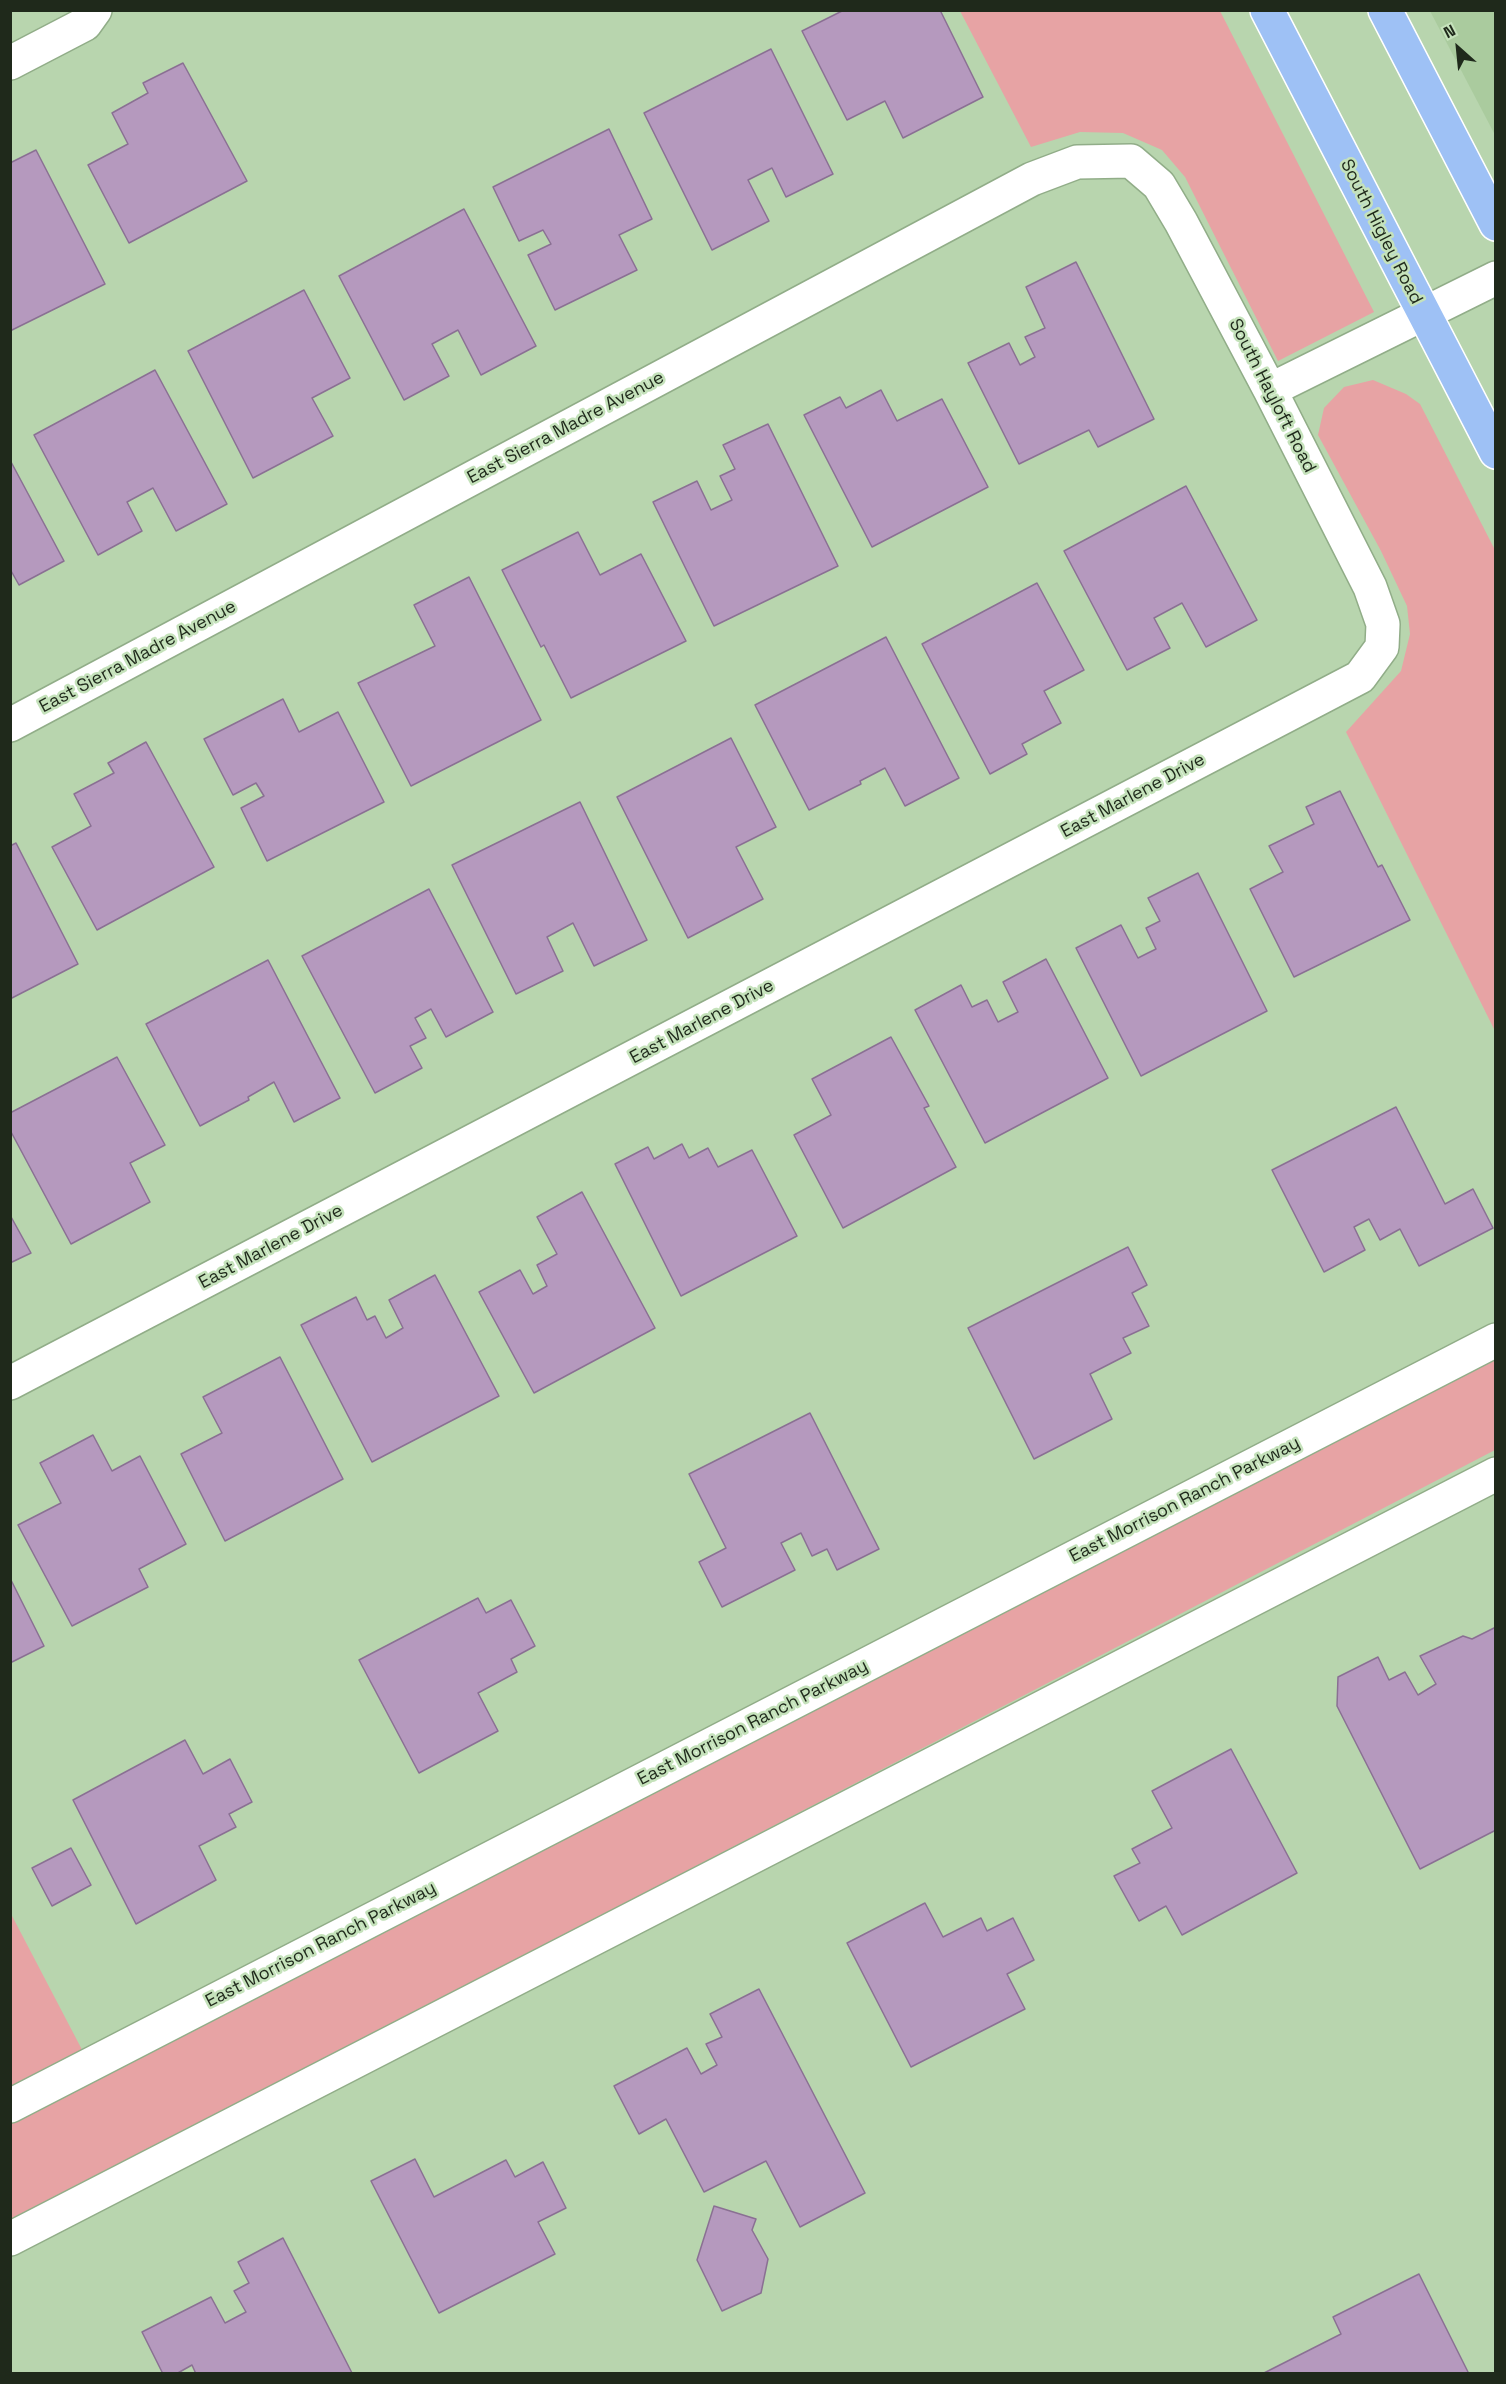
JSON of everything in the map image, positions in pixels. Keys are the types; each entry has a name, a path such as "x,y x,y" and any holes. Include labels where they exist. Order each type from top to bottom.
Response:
{"main road":[{"name":"South Higley Road","path":"1267,10 1496,452"},
{"path":"1385,10 1496,224"}],"street":[{"path":"10,63 85,24 95,10"},
{"name":"South Hayloft Road","path":"1131,161 1159,185 1270,390 1370,587 1383,624 1382,647"},
{"name":"East Sierra Madre Avenue","path":"10,725 1032,179 1077,162 1131,161"},
{"path":"1270,390 1496,278"},
{"name":"East Marlene Drive","path":"10,1383 1360,677 1382,647"},
{"name":"East Morrison Ranch Parkway","path":"10,2106 1496,1340"},
{"path":"10,2239 1496,1474"}],"shaded area":[{"path":"960,11 1220,11 1374,312 1278,361 1185,177 1162,150 1123,133 1080,132 1031,147"},
{"path":"1430,11 1495,11 1495,135"},
{"path":"1373,380 1406,394 1420,404 1495,550 1495,1031 1346,732 1401,671 1410,634 1407,606 1381,551 1318,435 1324,408 1344,387"},
{"path":"1495,1355 1495,1450 11,2223 11,2121"},
{"path":"10,1912 90,2065 10,2106"}],"building":[{"path":"844,10 940,10 983,97 903,138 885,101 847,120 802,31"},
{"path":"771,49 833,174 786,197 772,168 748,180 769,221 712,250 644,113"},
{"path":"183,63 247,181 129,243 88,165 128,144 112,113 148,93 143,83"},
{"path":"609,129 652,219 619,235 637,270 555,310 528,255 551,244 543,230 519,241 493,187"},
{"path":"36,150 105,284 10,331 10,163"},
{"path":"464,209 536,346 481,375 458,330 432,344 449,376 404,400 339,276"},
{"path":"1076,262 1154,419 1098,447 1089,430 1019,464 968,363 1009,343 1020,365 1035,357 1025,337 1045,328 1026,287"},
{"path":"304,290 350,378 312,398 333,436 253,478 188,351"},
{"path":"155,370 227,504 176,531 153,488 127,502 142,531 98,555 34,435"},
{"path":"881,390 897,421 942,399 988,487 872,547 804,415 840,397 846,408"},
{"path":"768,424 838,566 714,626 653,502 697,481 711,510 732,500 720,476 735,469 723,445"},
{"path":"10,460 64,561 19,585 10,569"},
{"path":"1186,486 1257,620 1206,647 1182,603 1154,618 1170,648 1127,670 1064,551"},
{"path":"578,532 600,575 641,554 686,641 571,698 544,645 541,647 502,570"},
{"path":"469,577 541,720 411,786 358,683 435,646 414,605"},
{"path":"1037,583 1084,670 1044,691 1061,723 1022,744 1027,754 990,774 922,644"},
{"path":"886,637 959,778 905,806 885,768 860,781 861,784 809,810 755,705"},
{"path":"283,699 299,732 338,712 384,802 267,861 241,808 264,796 256,783 233,795 204,739"},
{"path":"731,738 776,827 736,847 763,899 688,938 617,797"},
{"path":"146,742 214,867 97,930 52,847 91,826 74,794 114,773 108,763"},
{"path":"1340,791 1378,867 1382,865 1410,920 1294,977 1250,889 1283,872 1269,846 1314,824 1306,807"},
{"path":"580,802 647,940 594,966 573,923 547,937 563,971 516,994 452,865"},
{"path":"16,843 78,964 10,999 10,846"},
{"path":"1198,873 1267,1011 1141,1076 1076,948 1121,925 1138,958 1156,949 1146,928 1160,921 1148,898"},
{"path":"429,889 493,1012 446,1037 431,1009 415,1018 426,1038 410,1046 422,1068 375,1093 302,956"},
{"path":"1046,959 1108,1078 985,1143 915,1010 961,985 972,1007 987,1000 998,1022 1018,1012 1003,982"},
{"path":"268,960 340,1098 294,1122 274,1082 248,1097 249,1100 200,1126 146,1024"},
{"path":"891,1037 929,1106 924,1108 956,1167 843,1228 794,1135 831,1115 812,1079"},
{"path":"117,1057 165,1145 130,1163 150,1202 71,1244 10,1130 10,1113"},
{"path":"1396,1107 1445,1204 1473,1189 1493,1228 1419,1266 1400,1229 1380,1240 1369,1219 1354,1227 1365,1250 1324,1272 1272,1170"},
{"path":"682,1144 689,1158 708,1148 718,1167 752,1150 797,1236 681,1296 615,1164 648,1147 654,1159"},
{"path":"582,1192 655,1328 534,1393 479,1292 520,1270 533,1294 547,1286 537,1265 557,1254 537,1217"},
{"path":"10,1215 31,1253 10,1263"},
{"path":"1128,1247 1147,1285 1132,1293 1149,1326 1123,1338 1131,1353 1090,1374 1112,1419 1034,1459 968,1328"},
{"path":"435,1275 499,1396 372,1462 301,1325 356,1297 367,1320 375,1316 386,1338 403,1328 389,1300"},
{"path":"280,1357 343,1479 225,1541 181,1454 222,1433 203,1397"},
{"path":"810,1413 879,1549 837,1570 827,1549 812,1556 801,1533 781,1543 795,1570 722,1607 699,1562 726,1548 689,1474"},
{"path":"93,1435 112,1471 140,1456 186,1544 139,1569 148,1587 72,1626 18,1525 61,1503 40,1463"},
{"path":"10,1578 44,1646 10,1663"},
{"path":"478,1598 486,1613 511,1600 535,1646 511,1659 517,1672 478,1693 498,1731 419,1773 359,1660"},
{"path":"1496,1627 1496,1830 1420,1869 1337,1706 1338,1677 1378,1657 1389,1680 1405,1672 1418,1695 1436,1684 1420,1656 1463,1636 1472,1639"},
{"path":"185,1740 203,1774 230,1759 252,1802 229,1814 236,1827 199,1846 216,1880 136,1924 73,1800"},
{"path":"1231,1749 1297,1873 1182,1935 1166,1906 1139,1921 1114,1876 1140,1863 1132,1849 1172,1828 1152,1791"},
{"path":"71,1848 91,1885 52,1906 32,1868"},
{"path":"925,1903 943,1937 981,1918 987,1931 1013,1918 1034,1960 1007,1974 1025,2009 911,2067 847,1943"},
{"path":"759,1989 865,2193 800,2227 766,2161 704,2192 666,2119 639,2134 614,2086 687,2048 701,2074 717,2065 706,2044 722,2037 710,2014"},
{"path":"415,2159 434,2197 506,2160 515,2177 543,2162 566,2208 538,2222 555,2254 439,2313 371,2181"},
{"path":"714,2206 756,2219 752,2230 768,2259 761,2293 722,2311 697,2260"},
{"path":"283,2238 352,2373 196,2374 192,2365 176,2374 163,2374 142,2332 211,2297 225,2323 246,2312 234,2291 249,2283 238,2262"},
{"path":"1419,2274 1469,2374 1262,2374 1341,2334 1333,2317"}]}
